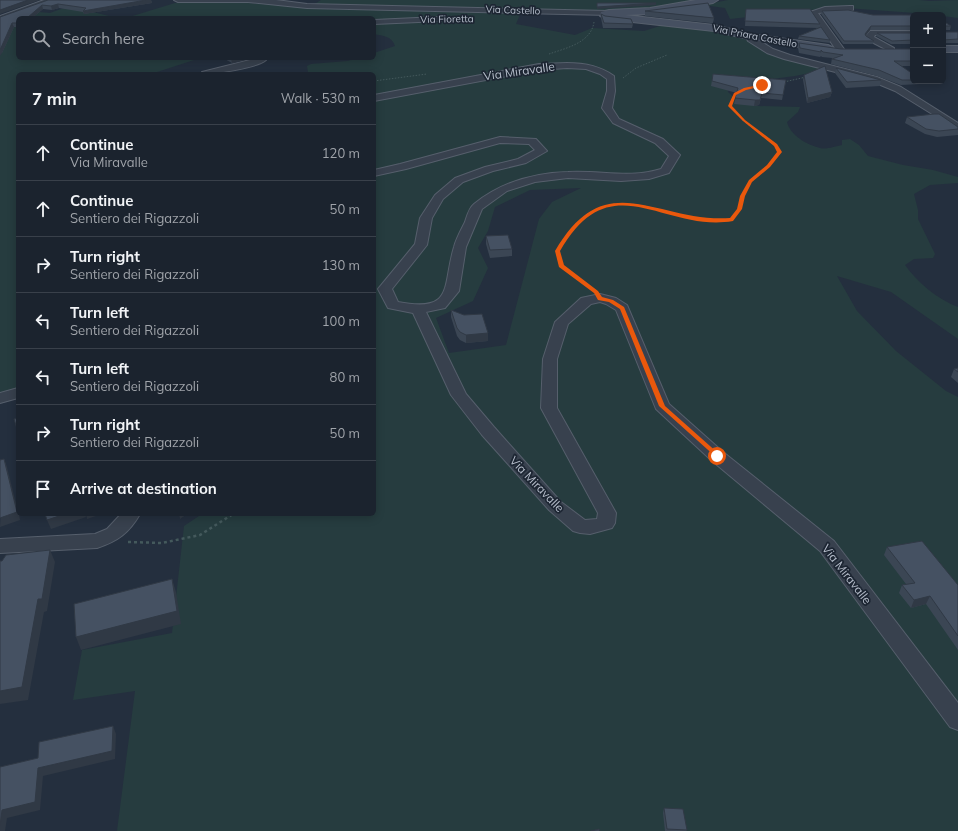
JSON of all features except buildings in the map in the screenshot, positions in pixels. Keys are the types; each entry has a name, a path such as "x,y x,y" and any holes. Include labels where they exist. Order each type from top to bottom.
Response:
{"street":[{"path":"25,8 23,8 33,0"},
{"path":"0,19 25,8 51,0"},
{"name":"Via Castello","path":"178,0 249,0 307,6 609,13"},
{"path":"609,13 650,11 713,0"},
{"path":"844,49 814,12 826,9 850,8"},
{"name":"Via Priara Castello","path":"609,13 605,14 605,16 714,28 752,37 844,49"},
{"name":"Via Fioretta","path":"376,21 449,18"},
{"path":"501,18 640,20"},
{"path":"895,50 869,37 873,33 910,33"},
{"path":"752,37 752,39 770,50 788,57 874,79 898,89 958,127"},
{"path":"869,49 895,50"},
{"path":"946,49 958,49"},
{"path":"214,72 262,60"},
{"name":"Via Miravalle","path":"376,98 499,73 539,67 566,65 591,67 603,71 611,78 611,92 607,108 616,121 659,141 675,154 665,171 648,176 621,178 568,175 534,179 504,189 477,207 460,247 452,291 440,305 418,310 458,395 555,506 580,526 590,527 606,523 608,513 549,408 550,359 562,322 586,301 600,298 611,301 622,308 662,406 717,456 827,546 958,720"},
{"path":"376,173 402,167 500,140 532,141 542,151 522,161 489,169 459,180 439,198 426,218 421,245 384,289 393,304 418,310"},
{"path":"0,398 16,394"},
{"path":"0,546 97,541 114,534 129,516"}],"path":[{"path":"611,92 620,81 636,68 667,55"},
{"path":"778,84 807,76"},
{"path":"600,298 596,292 561,266 557,251 568,234 582,219 599,207 620,203 638,204 689,217 714,221 732,220 740,209 742,196 750,181 768,166 780,152 775,145 744,121 730,106 735,94 740,92"},
{"path":"125,542 162,544 200,535 230,516"}],"green space":[{"path":"321,0 703,0 659,10 598,12 313,5"},
{"path":"728,0 958,0 958,18 946,16 946,12 910,13 846,8 809,10 730,19 725,8 703,5"},
{"path":"175,3 248,3 321,9 521,12 516,24 575,35 592,28 644,31 663,25 717,30 761,43 780,52 834,68 795,76 727,85 728,92 739,102 757,106 800,107 798,112 787,122 795,135 815,147 831,148 842,145 842,140 850,139 859,145 868,156 958,177 958,183 930,185 914,194 918,210 918,219 935,254 933,258 914,259 905,265 928,290 950,304 958,307 958,339 891,292 837,276 857,311 896,351 946,391 958,397 958,831 117,831 135,691 73,700 82,650 172,633 184,526 199,516 376,516 376,72 308,72 307,66 311,64 351,60 376,60 376,52 395,46 392,40 376,34 376,16 133,16","holes":["581,188 552,202 539,219 506,345 449,353 436,318 473,301 488,268 478,248 488,231 495,207 530,190"]},
{"path":"69,6 109,16 18,16 29,11 50,13"},
{"path":"16,17 16,60 194,60 157,72 16,72 16,389 0,400 0,24"}],"route":[{"path":"717,456 662,406 622,308 611,301 600,298 596,292 561,266 557,251 568,234 582,219 599,207 620,203 638,204 666,212 714,221 732,220 740,209 742,196 750,181 768,166 780,152 775,145 744,121 730,106 735,94 745,89 762,85"}]}
